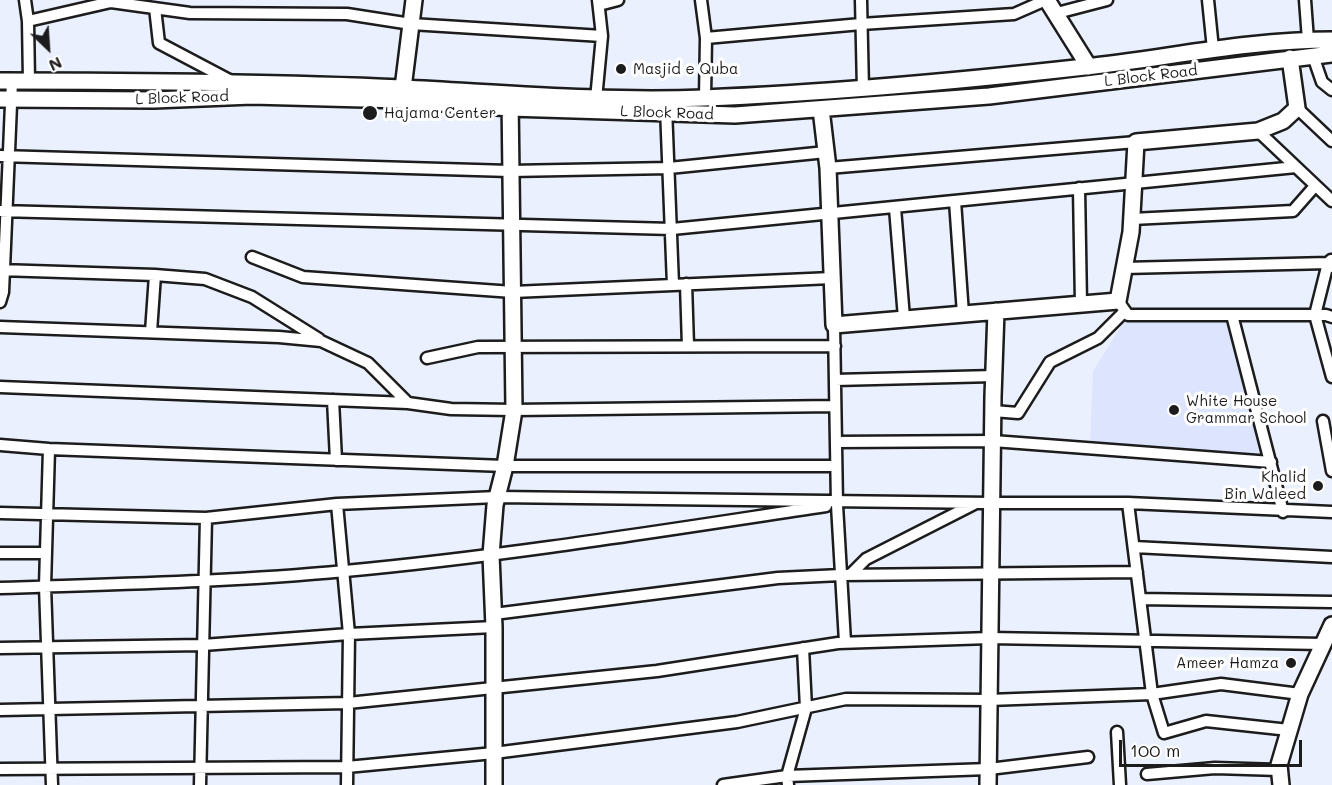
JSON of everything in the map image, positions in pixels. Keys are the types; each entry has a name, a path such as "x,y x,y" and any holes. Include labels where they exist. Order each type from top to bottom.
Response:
{"main road":[{"path":"403,88 414,0"},
{"path":"1047,0 1089,67"},
{"name":"L Block Road","path":"6,99 154,100 252,96 666,106 705,98 863,90 1089,67 1212,50 1308,40 1332,40"},
{"name":"L Block Road","path":"6,81 234,82 403,88 510,101 596,99 735,115 988,96 1332,54"},
{"path":"821,109 828,168 834,325 1081,304 1122,306 1124,268 1132,219 1136,142 1258,131 1283,121 1297,108 1290,58"},
{"path":"494,785 494,620 491,555 497,497 505,466 514,410 510,101"},
{"path":"988,777 991,574 984,503 993,441 996,311"},
{"path":"1280,778 1279,765 1300,694 1332,625"}],"street":[{"path":"25,0 28,21 29,81"},
{"path":"596,99 602,36 598,2 618,0"},
{"path":"701,0 706,38 705,98"},
{"path":"861,0 863,90"},
{"path":"706,38 861,24 1014,14 1047,0"},
{"path":"1057,13 1107,0"},
{"path":"1208,0 1212,50"},
{"path":"1305,0 1308,40"},
{"path":"28,21 100,2 111,2 190,13 347,14 411,24 602,36"},
{"path":"155,8 159,43 234,82"},
{"path":"1313,56 1322,82 1332,90"},
{"path":"0,302 6,81"},
{"path":"666,106 673,285"},
{"path":"1297,108 1332,141"},
{"path":"1258,131 1332,201"},
{"path":"828,168 1136,142"},
{"path":"5,156 510,171 669,168 826,152"},
{"path":"4,211 672,229 1296,167"},
{"path":"1132,219 1293,211 1315,186"},
{"path":"1079,188 1081,304"},
{"path":"955,201 963,314"},
{"path":"895,208 904,318"},
{"path":"252,257 303,277 513,292 832,278"},
{"path":"1124,268 1331,262 1315,315 1332,377"},
{"path":"2,270 205,279 252,297 321,341 368,363 408,403"},
{"path":"151,332 154,275"},
{"path":"686,284 688,346"},
{"path":"993,411 1018,412 1050,362 1098,338 1122,306 1128,315 1326,315 1332,317"},
{"path":"1232,315 1283,512"},
{"path":"834,325 837,503 846,575 845,642"},
{"path":"0,327 321,341"},
{"path":"427,358 478,347 834,346"},
{"path":"835,380 994,376"},
{"path":"0,387 408,403 451,409 835,406"},
{"path":"333,400 336,460"},
{"path":"1323,421 1332,471"},
{"path":"836,442 993,441 1271,462"},
{"path":"0,445 49,449 505,466 836,466"},
{"path":"49,449 45,586 52,785"},
{"path":"0,513 206,518 337,504 497,497 837,503 1128,503 1283,512 1332,512"},
{"path":"0,588 205,580 344,571 491,555 837,503"},
{"path":"846,575 866,559 984,503"},
{"path":"1128,503 1152,694 1164,733 1206,720 1289,730"},
{"path":"337,504 350,634 347,785"},
{"path":"200,785 206,518"},
{"path":"1134,547 1332,557"},
{"path":"0,553 46,553"},
{"path":"0,648 203,645 350,634 494,620 778,578 846,575 1137,572"},
{"path":"1140,599 1332,602"},
{"path":"0,710 348,703 494,690 657,671 845,642 990,638 1323,645"},
{"path":"788,781 806,708 803,648"},
{"path":"0,769 347,767 494,753 737,722 846,699 989,700 1152,694 1221,684 1300,694"},
{"path":"1117,732 1120,785"},
{"path":"723,785 788,781 988,777 1088,757"},
{"path":"1147,774 1215,768 1280,778"}],"shaded area":[{"name":"White House Grammar School","path":"1128,315 1232,315 1271,462 1090,448 1093,371"}],"place":[{"name":"Masjid e Quba","path":"621,69"},
{"name":"Hajama Center","path":"370,113"},
{"name":"White House Grammar School","path":"1174,410"},
{"name":"Khalid Bin Waleed","path":"1318,486"},
{"name":"Ameer Hamza","path":"1291,663"}]}
